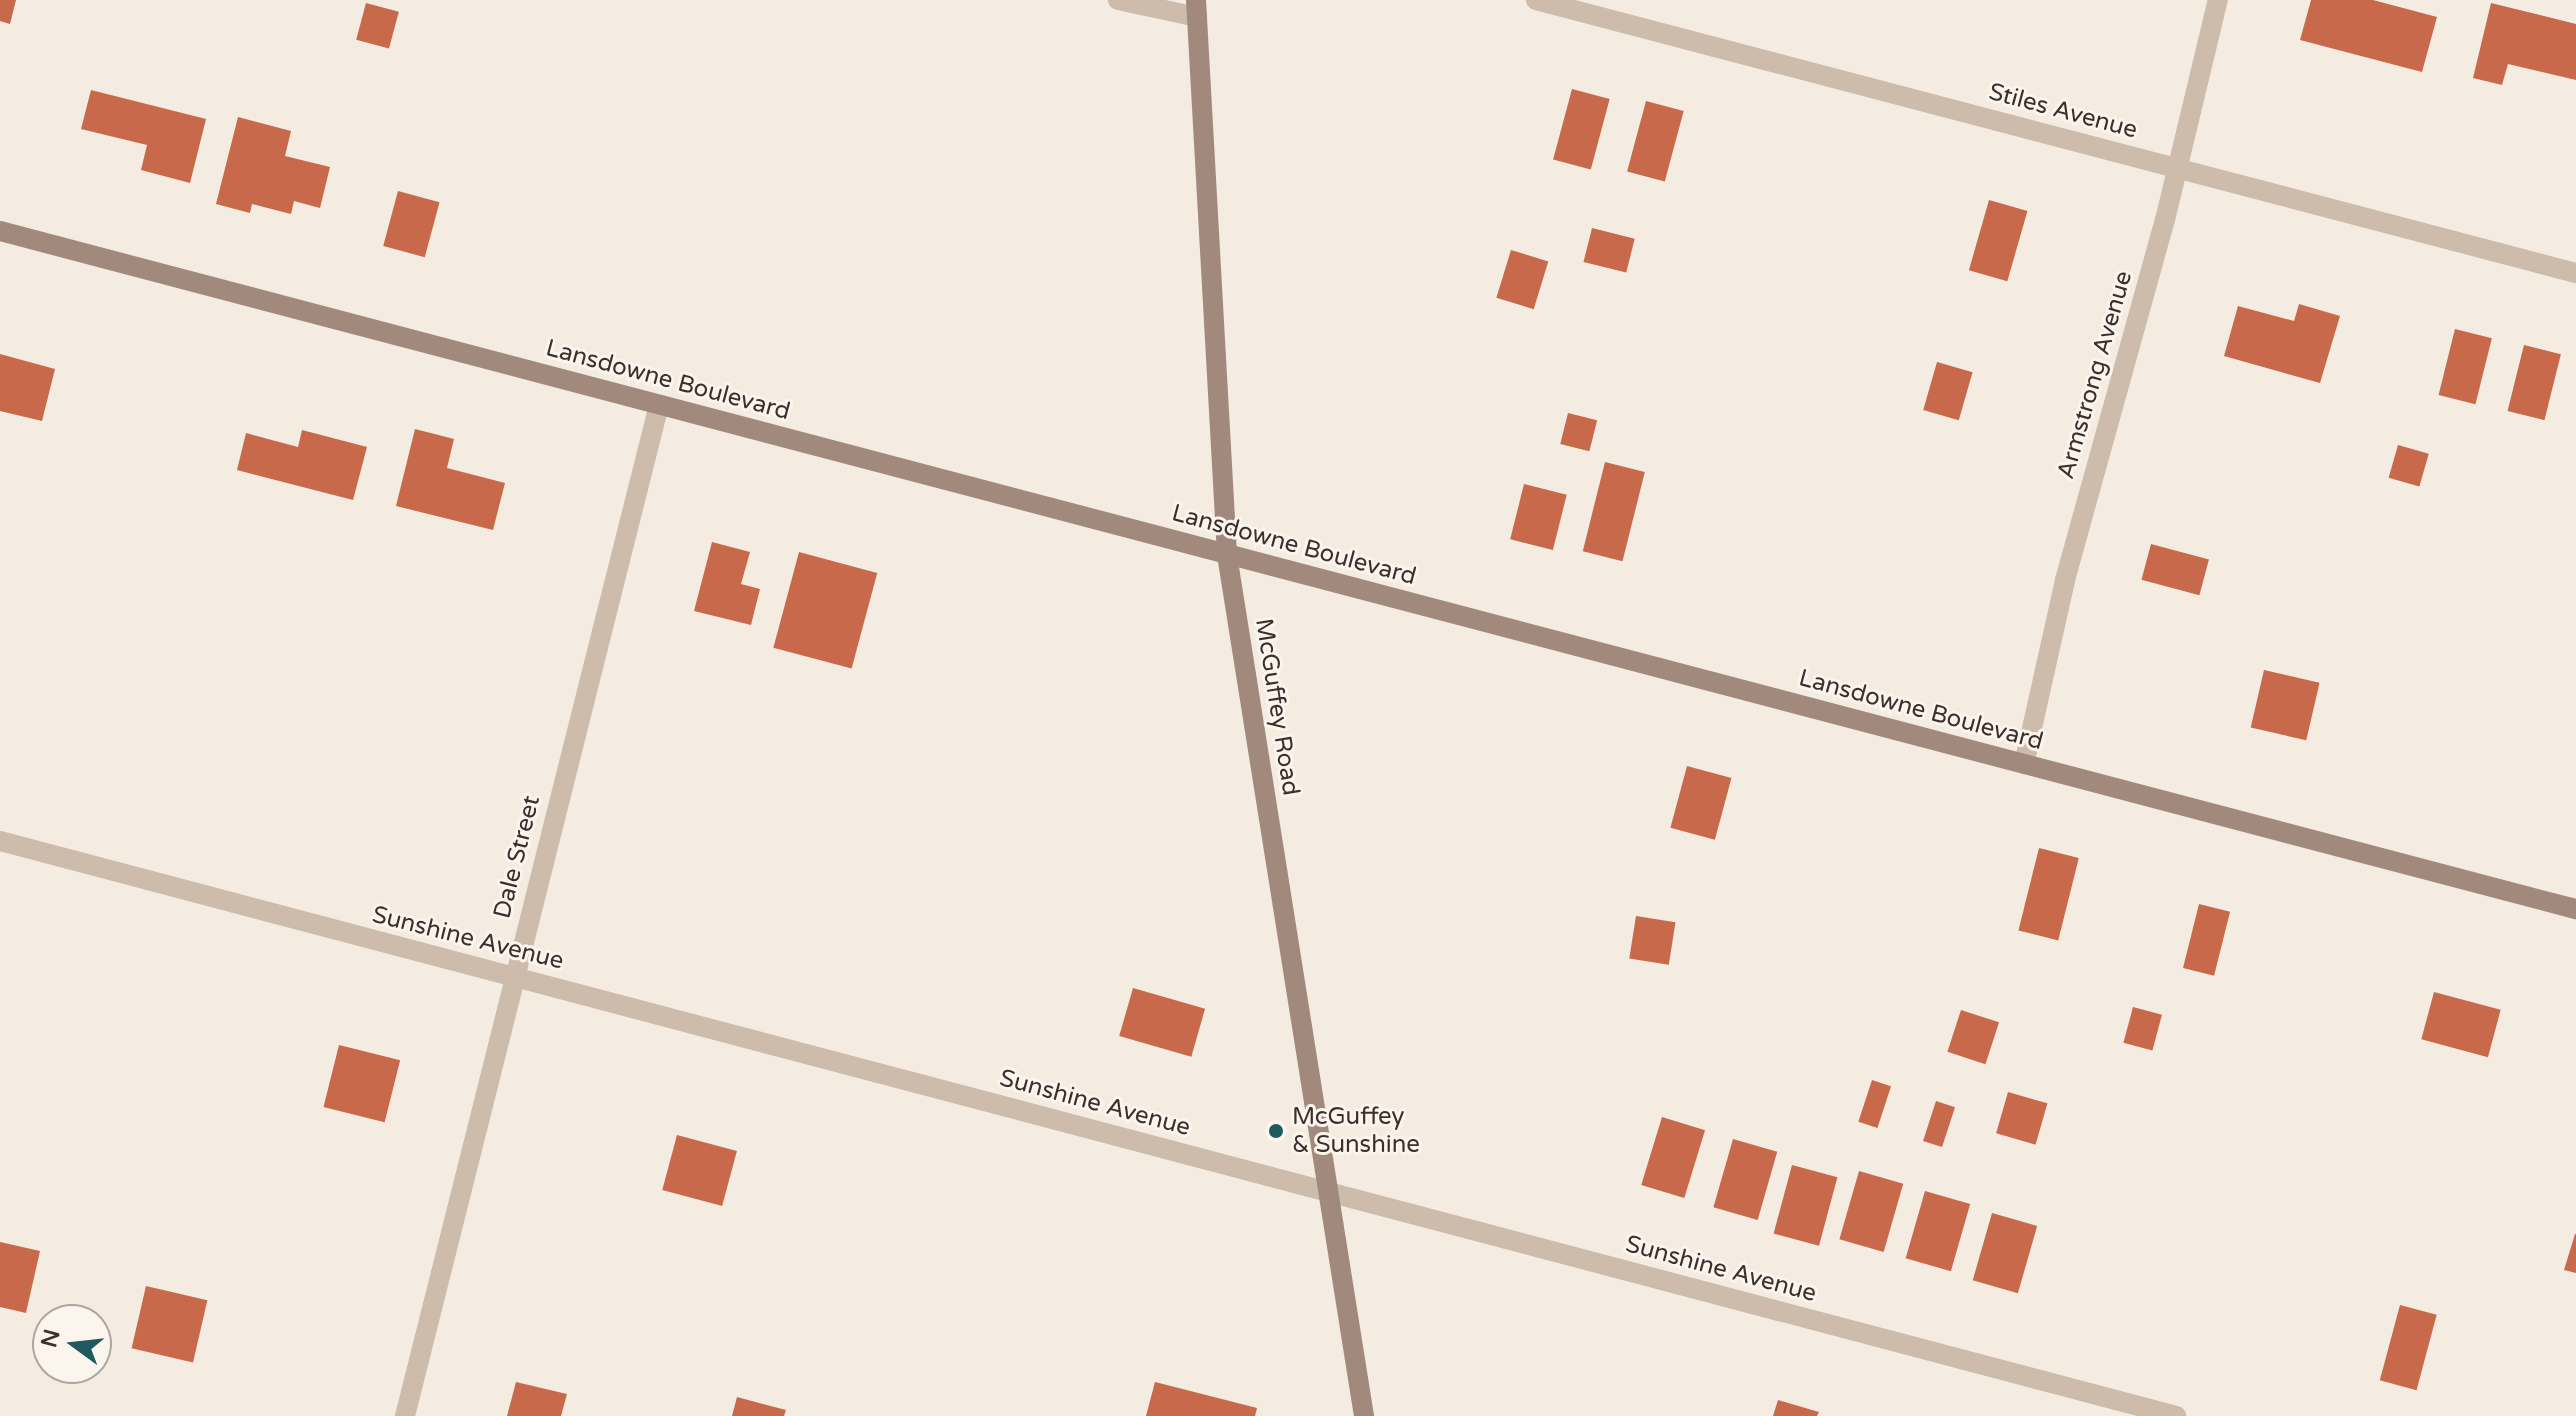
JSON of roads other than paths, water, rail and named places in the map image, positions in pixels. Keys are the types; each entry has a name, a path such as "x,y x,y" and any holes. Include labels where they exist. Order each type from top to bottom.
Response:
{"street":[{"path":"1118,0 1197,9"},
{"name":"Stiles Avenue","path":"1536,0 2576,273"},
{"name":"Armstrong Avenue","path":"2024,764 2065,580 2218,0"},
{"name":"McGuffey Road","path":"1197,9 1227,555 1364,1416"},
{"name":"Lansdowne Boulevard","path":"0,231 2576,909"},
{"name":"Dale Street","path":"405,1416 659,405"},
{"name":"Sunshine Avenue","path":"0,841 2176,1416"}],"place":[{"name":"McGuffey & Sunshine","path":"1276,1131"}]}
